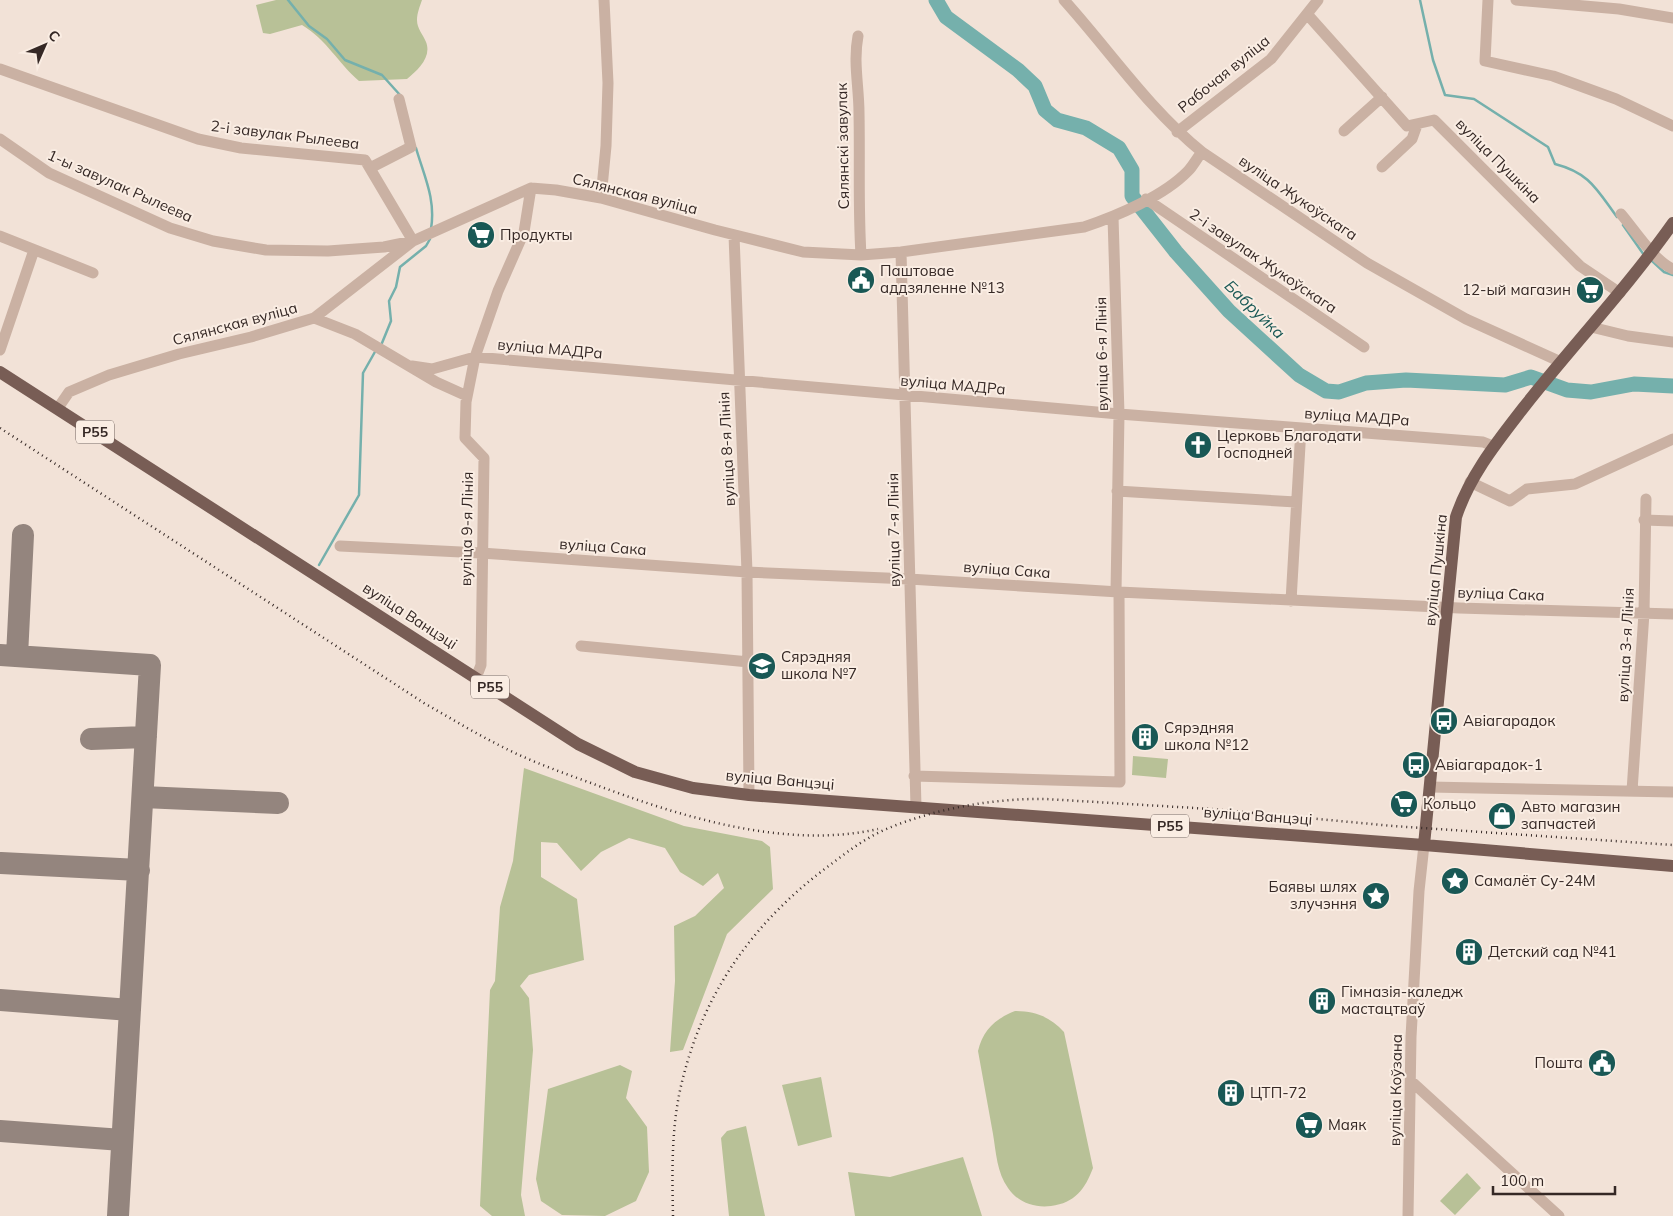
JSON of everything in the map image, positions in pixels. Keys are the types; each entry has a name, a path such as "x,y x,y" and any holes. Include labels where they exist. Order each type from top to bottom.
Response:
{"main road":[{"name":"вуліца Пушкіна","path":"1424,845 1456,517 1470,482 1493,446 1620,293 1673,223"},
{"name":"вуліца Ванцэці","path":"0,372 578,744 635,772 693,788 749,795 1424,845 1673,866"}],"street":[{"path":"600,198 606,146 608,83 604,0"},
{"name":"вуліца Жукоўскага","path":"1064,0 1151,105 1177,132 1202,152 1367,263 1466,319 1561,362"},
{"name":"Рабочая вуліца","path":"1177,132 1271,59 1318,0"},
{"path":"1488,0 1485,61 1553,76 1616,99 1673,126"},
{"path":"1516,0 1620,5 1673,18"},
{"path":"1307,14 1407,126 1418,125 1412,139 1382,167"},
{"name":"Сялянскі завулак","path":"858,36 855,52 859,112 858,213 861,255"},
{"name":"2-і завулак Рылеева","path":"0,69 198,139 241,148 365,160 413,241"},
{"path":"1344,131 1382,97"},
{"path":"370,168 411,147 399,99"},
{"name":"вуліца Пушкіна","path":"1418,125 1434,120 1580,266 1620,293"},
{"name":"1-ы завулак Рылеева","path":"0,139 49,173 170,228 213,242 266,250 328,251 384,247 413,241"},
{"name":"Сялянская вуліца","path":"58,408 68,392 109,375 179,354 252,337 314,318 413,241 531,188 556,190 600,198 803,252 861,255 901,252 1084,227 1113,217 1146,199 1188,172 1202,152"},
{"name":"вуліца 9-я Лінія","path":"476,678 481,665 481,553 484,458 465,438 467,396 475,358 498,291 524,232 531,188"},
{"name":"2-і завулак Жукоўскага","path":"1146,199 1364,347"},
{"path":"1621,214 1649,256 1673,269"},
{"name":"вуліца 6-я Лінія","path":"914,776 1120,782 1117,592 1118,414 1113,217"},
{"name":"вуліца 8-я Лінія","path":"734,235 748,572 749,795"},
{"path":"0,236 93,273"},
{"path":"0,350 34,250"},
{"name":"вуліца 7-я Лінія","path":"901,252 907,396 909,578 916,807"},
{"name":"вуліца МАДРа","path":"314,318 355,334 412,366 436,382 467,396"},
{"path":"1592,327 1628,336 1673,342"},
{"name":"вуліца МАДРа","path":"412,366 432,369 475,358 1118,414 1483,442 1493,446"},
{"path":"1291,601 1301,428"},
{"path":"1470,482 1510,500 1527,489 1575,484 1673,439"},
{"path":"1117,491 1296,502"},
{"name":"вуліца 3-я Лінія","path":"1632,791 1644,613 1644,520 1646,500"},
{"path":"1644,520 1673,521"},
{"name":"вуліца Сака","path":"340,546 481,553 748,572 909,578 1291,601 1673,614"},
{"path":"581,646 748,662"},
{"path":"1430,786 1673,792"},
{"name":"вуліца Коўзана","path":"1408,1216 1411,1081 1419,891 1424,845"},
{"path":"1411,1081 1559,1216"}],"green space":[{"path":"276,0 422,0 417,20 425,39 427,48 426,58 407,79 359,81 311,31 302,25 270,34 263,33 256,5"},
{"path":"1133,756 1168,759 1166,778 1132,775"},
{"path":"524,768 684,826 762,841 770,847 773,889 727,934 683,1050 670,1052 675,981 674,926 695,916 724,888 718,873 703,886 680,872 665,848 629,838 601,852 581,871 557,843 541,842 541,877 577,899 584,960 529,975 520,986 529,998 533,1050 521,1195 525,1216 492,1216 480,1206 490,990 495,981 500,907 513,861"},
{"path":"1015,1011 1030,1012 1042,1016 1053,1022 1064,1032 1093,1168 1078,1194 1067,1202 1051,1206 1027,1203 1012,1193 1001,1176 998,1162 978,1051 983,1037 991,1026"},
{"path":"620,1065 632,1071 626,1098 647,1127 649,1172 636,1201 605,1216 562,1215 541,1201 536,1179 548,1089"},
{"path":"821,1077 832,1137 798,1146 782,1085"},
{"path":"746,1126 765,1216 729,1216 721,1138 727,1131"},
{"path":"963,1157 982,1216 855,1216 848,1172 890,1177"},
{"path":"1467,1173 1481,1188 1455,1215 1440,1201"}],"waterway":[{"path":"288,0 309,26 327,39 345,60 382,75 400,95"},
{"name":"Бабруйка","path":"936,0 946,17 1018,70 1035,86 1045,110 1057,120 1086,128 1119,148 1132,170 1132,196 1176,252 1229,311 1299,375 1326,391 1339,392 1366,383 1406,380 1505,385 1531,377 1567,390 1591,392 1634,384 1673,386"},
{"path":"1420,0 1433,60 1445,95 1474,99 1548,147 1555,164 1577,172 1585,178 1598,191 1617,217"},
{"path":"416,148 431,198 431,229"},
{"path":"1623,225 1644,255"},
{"path":"382,343 391,321 389,301 396,287 400,267 426,246 430,239"},
{"path":"1651,260 1664,272 1673,275"},
{"path":"319,565 359,495 363,373 376,350"}],"taxiway":[{"path":"17,656 23,535"},
{"path":"0,655 150,665 118,1216"},
{"path":"91,739 146,737"},
{"path":"143,797 278,803"},
{"path":"1,863 139,870"},
{"path":"0,1000 130,1010"},
{"path":"0,1131 122,1140"}],"railway":[{"path":"0,428 424,703 517,754 563,773 659,807 732,826 806,835 843,834 878,829"},
{"path":"673,1216 673,1145 680,1092 694,1042 706,1012 721,983 758,931 780,908 843,855 884,830 923,816 964,806 1005,800 1046,799 1211,809 1393,826 1673,845"}],"place":[{"name":"Продукты","path":"481,235"},
{"name":"Паштовае аддзяленне №13","path":"861,280"},
{"name":"12-ый магазин","path":"1590,290"},
{"name":"Церковь Благодати Господней","path":"1198,445"},
{"name":"Сярэдняя школа №7","path":"762,666"},
{"name":"Авіагарадок","path":"1444,721"},
{"name":"Сярэдняя школа №12","path":"1145,737"},
{"name":"Авіагарадок-1","path":"1416,765"},
{"name":"Кольцо","path":"1404,804"},
{"name":"Авто магазин запчастей","path":"1502,816"},
{"name":"Самалёт Су-24М","path":"1455,881"},
{"name":"Баявы шлях злучэння","path":"1376,896"},
{"name":"Детский сад №41","path":"1469,952"},
{"name":"Гімназія-каледж мастацтваў","path":"1322,1001"},
{"name":"Пошта","path":"1602,1063"},
{"name":"ЦТП-72","path":"1231,1093"},
{"name":"Маяк","path":"1309,1125"}]}
